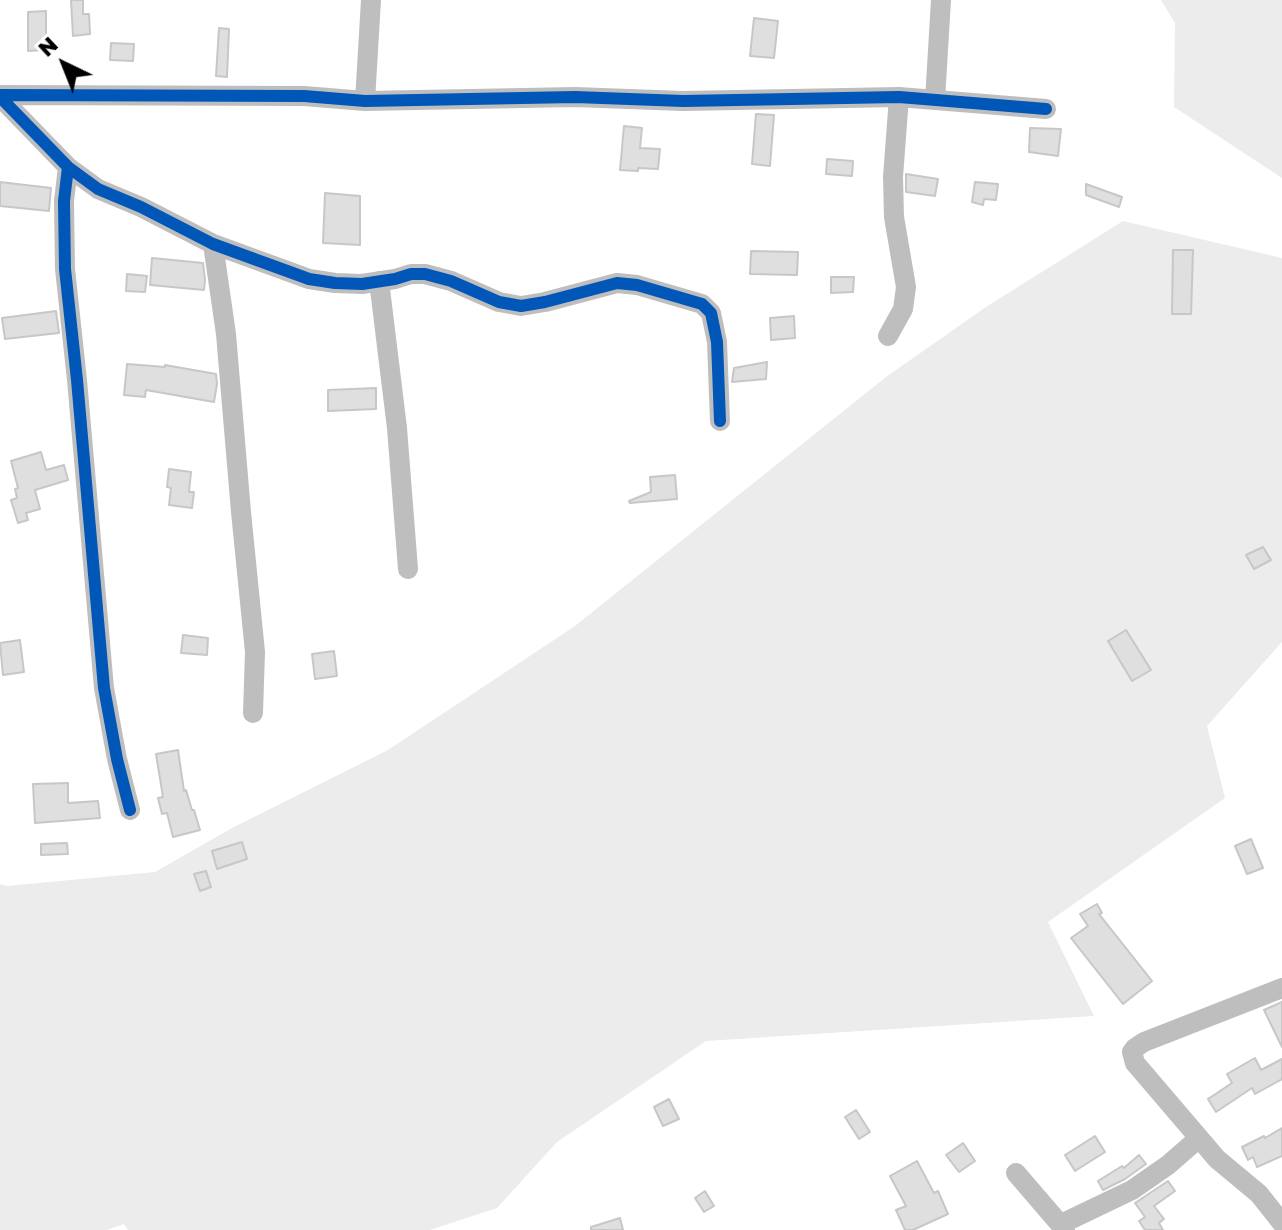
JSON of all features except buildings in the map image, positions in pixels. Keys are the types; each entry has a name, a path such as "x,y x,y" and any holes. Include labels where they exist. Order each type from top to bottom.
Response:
{"street":[{"path":"365,101 371,0"},
{"path":"935,100 941,0"},
{"path":"0,96 304,96 365,101 575,97 683,101 899,97 1046,109"},
{"path":"0,96 68,167 98,189 213,244 309,279 362,284 425,274 451,281 499,302 521,306 617,283 637,285 702,304 711,313 717,342 720,421"},
{"path":"888,336 903,309 906,287 894,217 893,177 899,97"},
{"path":"68,167 64,201 65,269 104,688 130,810"},
{"path":"213,244 226,334 255,652 253,713"},
{"path":"379,281 397,428 408,569"},
{"path":"1282,988 1144,1042 1132,1052 1135,1063 1217,1159 1259,1194 1282,1223"},
{"path":"1016,1173 1063,1227 1132,1190 1199,1138"}],"shaded area":[{"path":"1161,0 1282,0 1282,178 1174,107 1175,23"},
{"path":"1123,221 1282,258 1282,642 1207,726 1225,798 1048,922 1094,1016 706,1041 557,1142 497,1208 430,1230 128,1230 124,1224 107,1230 0,1230 0,884 7,886 155,872 232,828 388,750 575,626 886,377 986,307"}],"cycle path":[{"path":"0,95 304,96 365,101 575,97 683,101 899,97 1046,109"},
{"path":"0,97 68,167 98,189 213,244 309,279 362,284 425,274 451,281 499,302 521,306 617,283 637,285 702,304 711,313 717,342 720,421"},
{"path":"68,167 64,201 65,269 104,688 130,810"}]}
